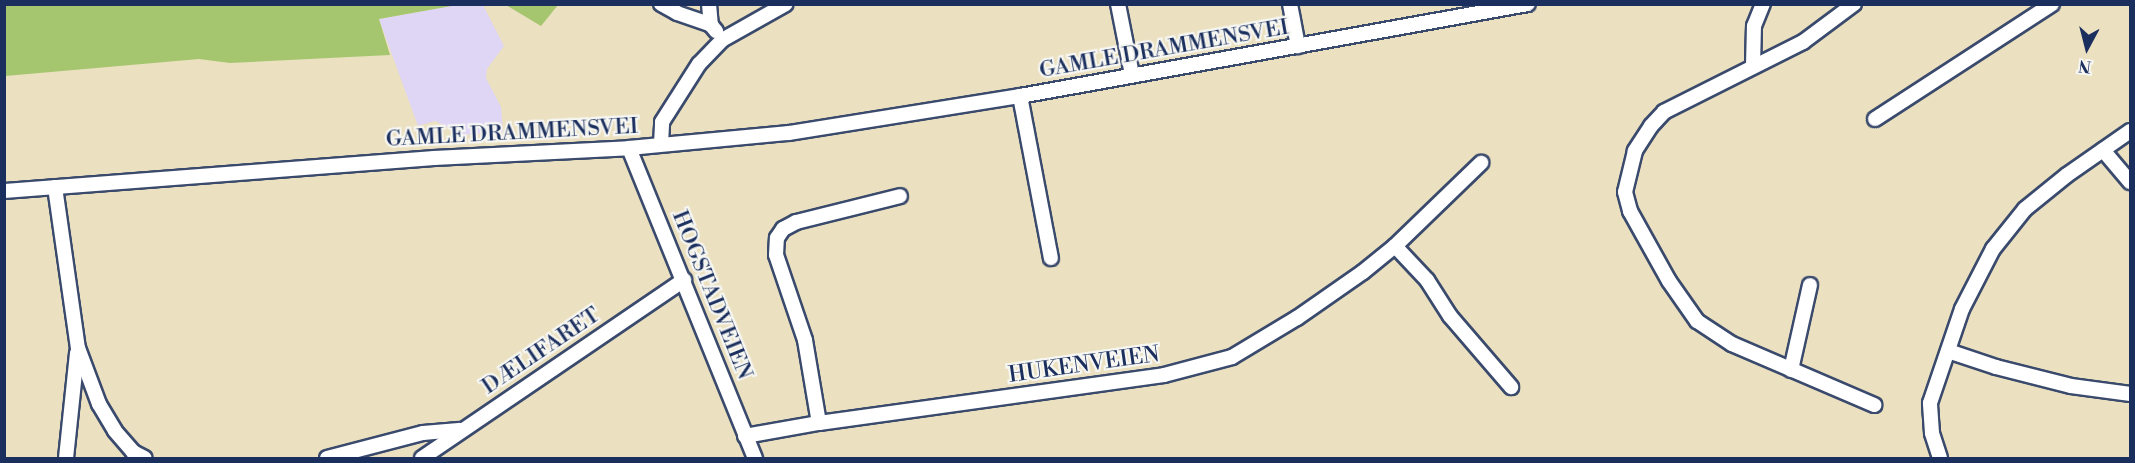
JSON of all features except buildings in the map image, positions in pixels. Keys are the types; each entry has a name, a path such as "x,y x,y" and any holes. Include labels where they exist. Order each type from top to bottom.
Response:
{"street":[{"path":"661,4 677,14 711,25"},
{"path":"708,4 711,25 722,40"},
{"path":"661,144 662,122 699,64 722,40 786,4"},
{"path":"1118,4 1132,75"},
{"path":"1290,4 1298,46"},
{"name":"GAMLE DRAMMENSVEI","path":"4,191 434,158 629,148 809,130 1020,96 1528,4"},
{"path":"1753,66 1754,26 1763,4"},
{"path":"1854,4 1803,42 1664,112 1651,126 1635,151 1625,192 1630,211 1669,281 1697,321 1732,344 1874,405"},
{"path":"1875,119 2052,4"},
{"name":"GAMLE DRAMMENSVEI","path":"1020,96 1052,258"},
{"path":"1940,459 1932,433 1930,403 1962,309 1977,278 2007,229 2045,192 2130,131"},
{"name":"HOGSTADVEIEN","path":"629,148 755,459"},
{"path":"2103,150 2130,182"},
{"name":"HUKENVEIEN","path":"746,436 819,423 1152,377 1205,366 1232,357 1262,340 1363,272 1395,246 1481,163"},
{"path":"55,187 78,348 99,404 115,431 134,452 145,459"},
{"path":"819,423 814,379 804,339 776,255 777,238 783,229 796,222 900,196"},
{"path":"1395,246 1427,280 1450,316 1511,387"},
{"name":"DÆLIFARET","path":"423,459 460,430 684,280"},
{"path":"1791,370 1810,285"},
{"path":"66,459 78,348"},
{"path":"1948,351 1995,367 2071,386 2130,394"},
{"path":"327,459 423,433 460,430"}],"shaded area":[{"path":"457,5 483,5 504,46 487,69 486,78 501,107 503,132 463,135 435,121 418,126 379,19"}],"green space":[{"path":"5,4 457,5 379,19 390,55 230,63 199,59 5,76"},
{"path":"558,4 541,26 506,5"}]}
